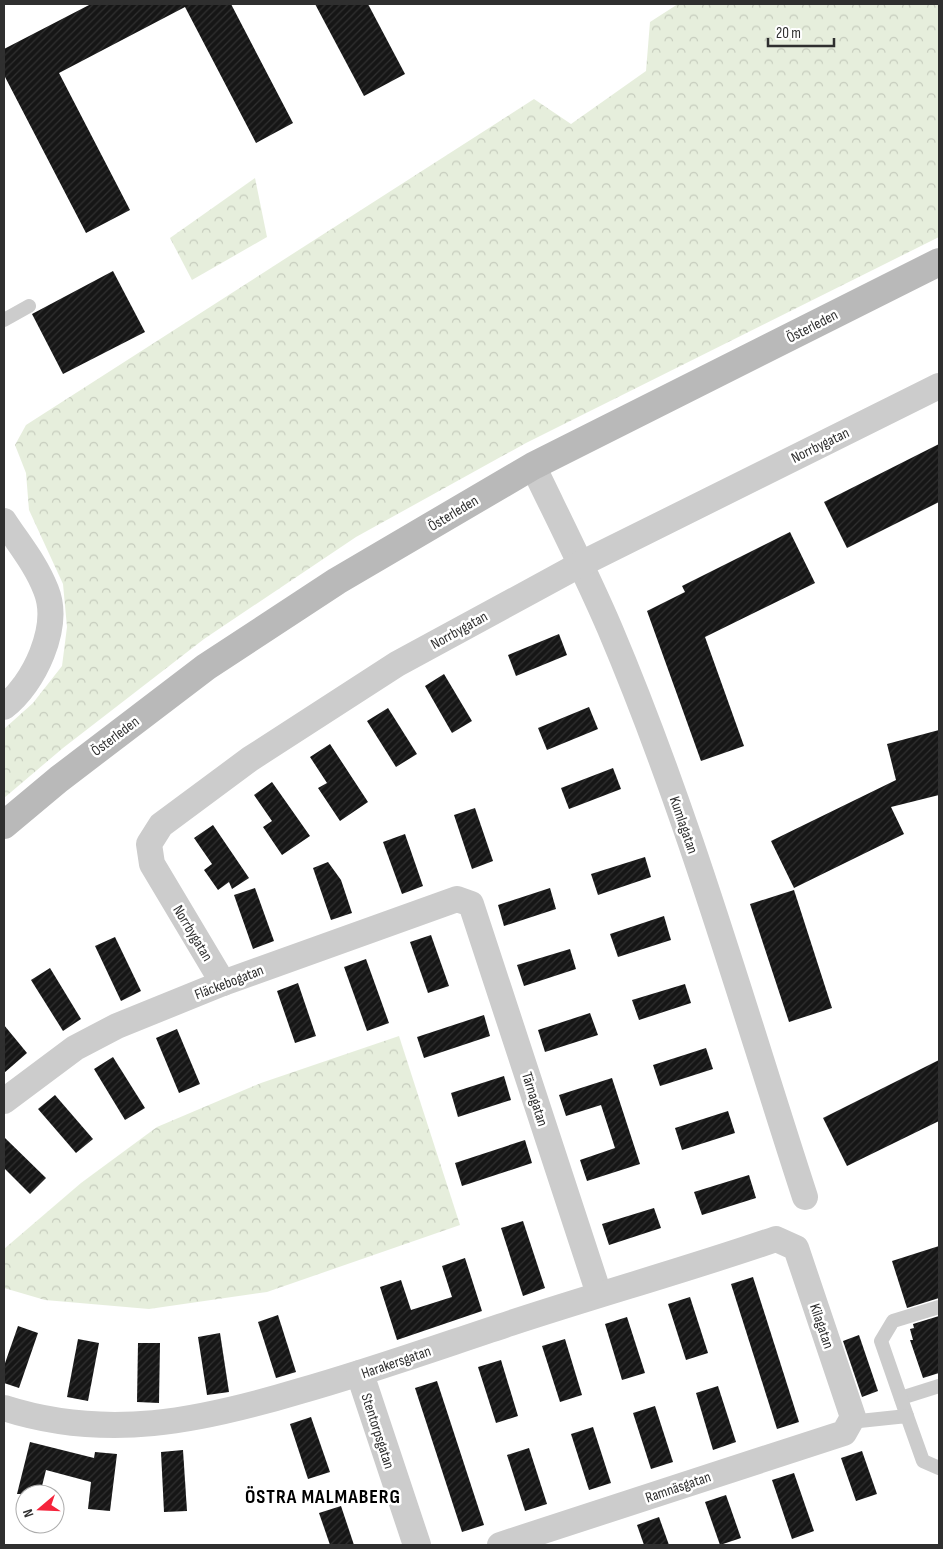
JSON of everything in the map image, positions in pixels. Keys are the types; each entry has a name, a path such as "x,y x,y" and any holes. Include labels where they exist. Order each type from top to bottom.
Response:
{"main road":[{"name":"Österleden","path":"4,825 59,779 206,667 337,581 532,466 939,262"}],"street":[{"name":"Norrbygatan","path":"223,983 152,864 149,844 161,826 250,759 397,664 581,564 939,386"},
{"name":"Kumlagatan","path":"532,466 581,564 610,630 680,812 805,1197"},
{"path":"4,706 11,701 39,663 50,627 47,592 34,564 8,536"},
{"name":"Fläckebogatan","path":"4,1101 75,1048 117,1026 223,983 456,899 470,904"},
{"name":"Tärnagatan","path":"470,904 599,1294"},
{"name":"Harakersgatan","path":"4,1408 65,1422 153,1425 235,1410 360,1374 599,1294 778,1240"},
{"name":"Kilagatan","path":"778,1240 796,1248 853,1417 850,1422"},
{"name":"Stentorpsgatan","path":"360,1374 417,1545"},
{"name":"Ramnäsgatan","path":"500,1545 844,1433 850,1422"}],"lane":[{"path":"4,320 29,306"},
{"path":"939,1307 893,1321 881,1341 924,1461 939,1468"},
{"path":"900,1398 939,1386"},
{"path":"850,1422 907,1416"}],"green space":[{"path":"678,4 939,4 939,237 526,443 356,537 204,639 63,748 4,798 4,729 33,703 62,666 67,627 63,584 29,510 26,473 15,445 26,425 534,99 571,124 646,71 650,22"},
{"path":"255,178 267,237 192,280 170,238"},
{"path":"399,1036 460,1225 267,1292 149,1309 45,1300 4,1288 4,1249 81,1183 157,1127 261,1083"}],"building":[{"path":"91,4 231,4 293,123 256,143 185,7 59,73 130,210 86,233 4,75 4,49"},
{"path":"315,4 368,4 405,74 364,96"},
{"path":"113,271 145,332 63,374 32,314"},
{"path":"939,444 939,502 847,548 824,502"},
{"path":"790,532 815,583 705,637 744,746 701,761 647,611 685,592 682,586"},
{"path":"559,634 567,655 516,676 508,655"},
{"path":"444,674 472,721 452,733 425,686"},
{"path":"589,707 598,729 547,750 538,728"},
{"path":"388,708 417,754 396,767 367,721"},
{"path":"939,730 939,795 891,807 904,834 794,888 771,841 896,780 887,744"},
{"path":"330,744 368,802 340,821 318,788 327,783 310,757"},
{"path":"613,768 621,789 569,809 561,788"},
{"path":"272,782 310,836 282,855 263,827 272,821 254,795"},
{"path":"475,808 493,861 472,869 454,815"},
{"path":"213,825 249,878 232,889 229,882 218,890 204,870 212,864 194,838"},
{"path":"405,834 423,886 402,894 383,842"},
{"path":"645,857 651,877 598,895 591,874"},
{"path":"328,862 341,880 352,913 331,920 313,868"},
{"path":"255,888 274,941 253,949 234,895"},
{"path":"550,888 556,909 504,926 498,905"},
{"path":"794,890 832,1008 789,1022 750,904"},
{"path":"664,916 671,940 618,957 610,934"},
{"path":"431,935 449,986 428,993 410,942"},
{"path":"115,937 141,991 121,1001 95,946"},
{"path":"570,949 576,969 524,986 517,965"},
{"path":"366,959 389,1023 367,1031 344,967"},
{"path":"50,968 81,1019 63,1031 31,980"},
{"path":"298,983 316,1036 295,1043 277,991"},
{"path":"685,984 691,1003 639,1020 632,1000"},
{"path":"590,1013 598,1035 545,1052 538,1030"},
{"path":"484,1015 490,1036 424,1058 417,1037"},
{"path":"4,1025 27,1053 4,1073"},
{"path":"177,1029 200,1084 179,1093 156,1038"},
{"path":"706,1048 713,1069 660,1086 653,1065"},
{"path":"113,1057 145,1108 125,1120 94,1069"},
{"path":"939,1060 939,1121 847,1166 823,1118"},
{"path":"504,1076 511,1100 458,1117 451,1093"},
{"path":"612,1078 640,1164 587,1181 580,1160 615,1148 601,1105 566,1116 559,1095"},
{"path":"55,1095 93,1139 76,1153 38,1109"},
{"path":"728,1111 735,1133 682,1150 675,1128"},
{"path":"4,1137 46,1178 30,1194 4,1168"},
{"path":"525,1140 532,1163 462,1186 455,1163"},
{"path":"749,1175 756,1198 702,1215 694,1192"},
{"path":"654,1208 661,1228 609,1245 602,1224"},
{"path":"523,1221 545,1288 523,1296 501,1228"},
{"path":"939,1246 939,1298 907,1308 892,1261"},
{"path":"465,1258 482,1311 397,1340 380,1287 401,1280 411,1310 452,1297 442,1266"},
{"path":"753,1277 799,1422 777,1429 731,1284"},
{"path":"690,1297 708,1353 686,1360 668,1304"},
{"path":"278,1315 296,1372 276,1378 258,1322"},
{"path":"939,1316 939,1373 923,1378 910,1340 913,1340 910,1329 914,1328 913,1324"},
{"path":"627,1317 645,1373 622,1380 605,1324"},
{"path":"18,1326 38,1333 19,1388 4,1383 4,1366"},
{"path":"220,1333 229,1392 207,1395 198,1337"},
{"path":"859,1335 878,1391 862,1397 843,1341"},
{"path":"78,1339 99,1343 88,1401 67,1397"},
{"path":"565,1339 582,1395 560,1402 542,1346"},
{"path":"138,1343 160,1343 159,1403 137,1402"},
{"path":"501,1360 518,1416 496,1423 478,1367"},
{"path":"437,1381 484,1525 462,1532 415,1388"},
{"path":"718,1386 736,1442 713,1450 696,1393"},
{"path":"655,1406 673,1462 651,1469 633,1413"},
{"path":"311,1417 330,1472 308,1479 290,1424"},
{"path":"593,1427 611,1483 589,1490 571,1434"},
{"path":"30,1442 94,1458 95,1452 117,1454 110,1511 88,1509 91,1482 46,1470 42,1484 20,1484"},
{"path":"529,1448 547,1504 525,1511 507,1455"},
{"path":"183,1450 187,1511 164,1512 161,1452"},
{"path":"862,1451 877,1494 856,1501 841,1458"},
{"path":"794,1473 814,1531 792,1539 772,1480"},
{"path":"726,1495 741,1538 720,1545 705,1502"},
{"path":"341,1506 354,1545 330,1545 319,1513"},
{"path":"659,1517 669,1545 644,1545 637,1525"}],"district":[{"name":"ÖSTRA MALMABERG","path":"323,1496"}]}
